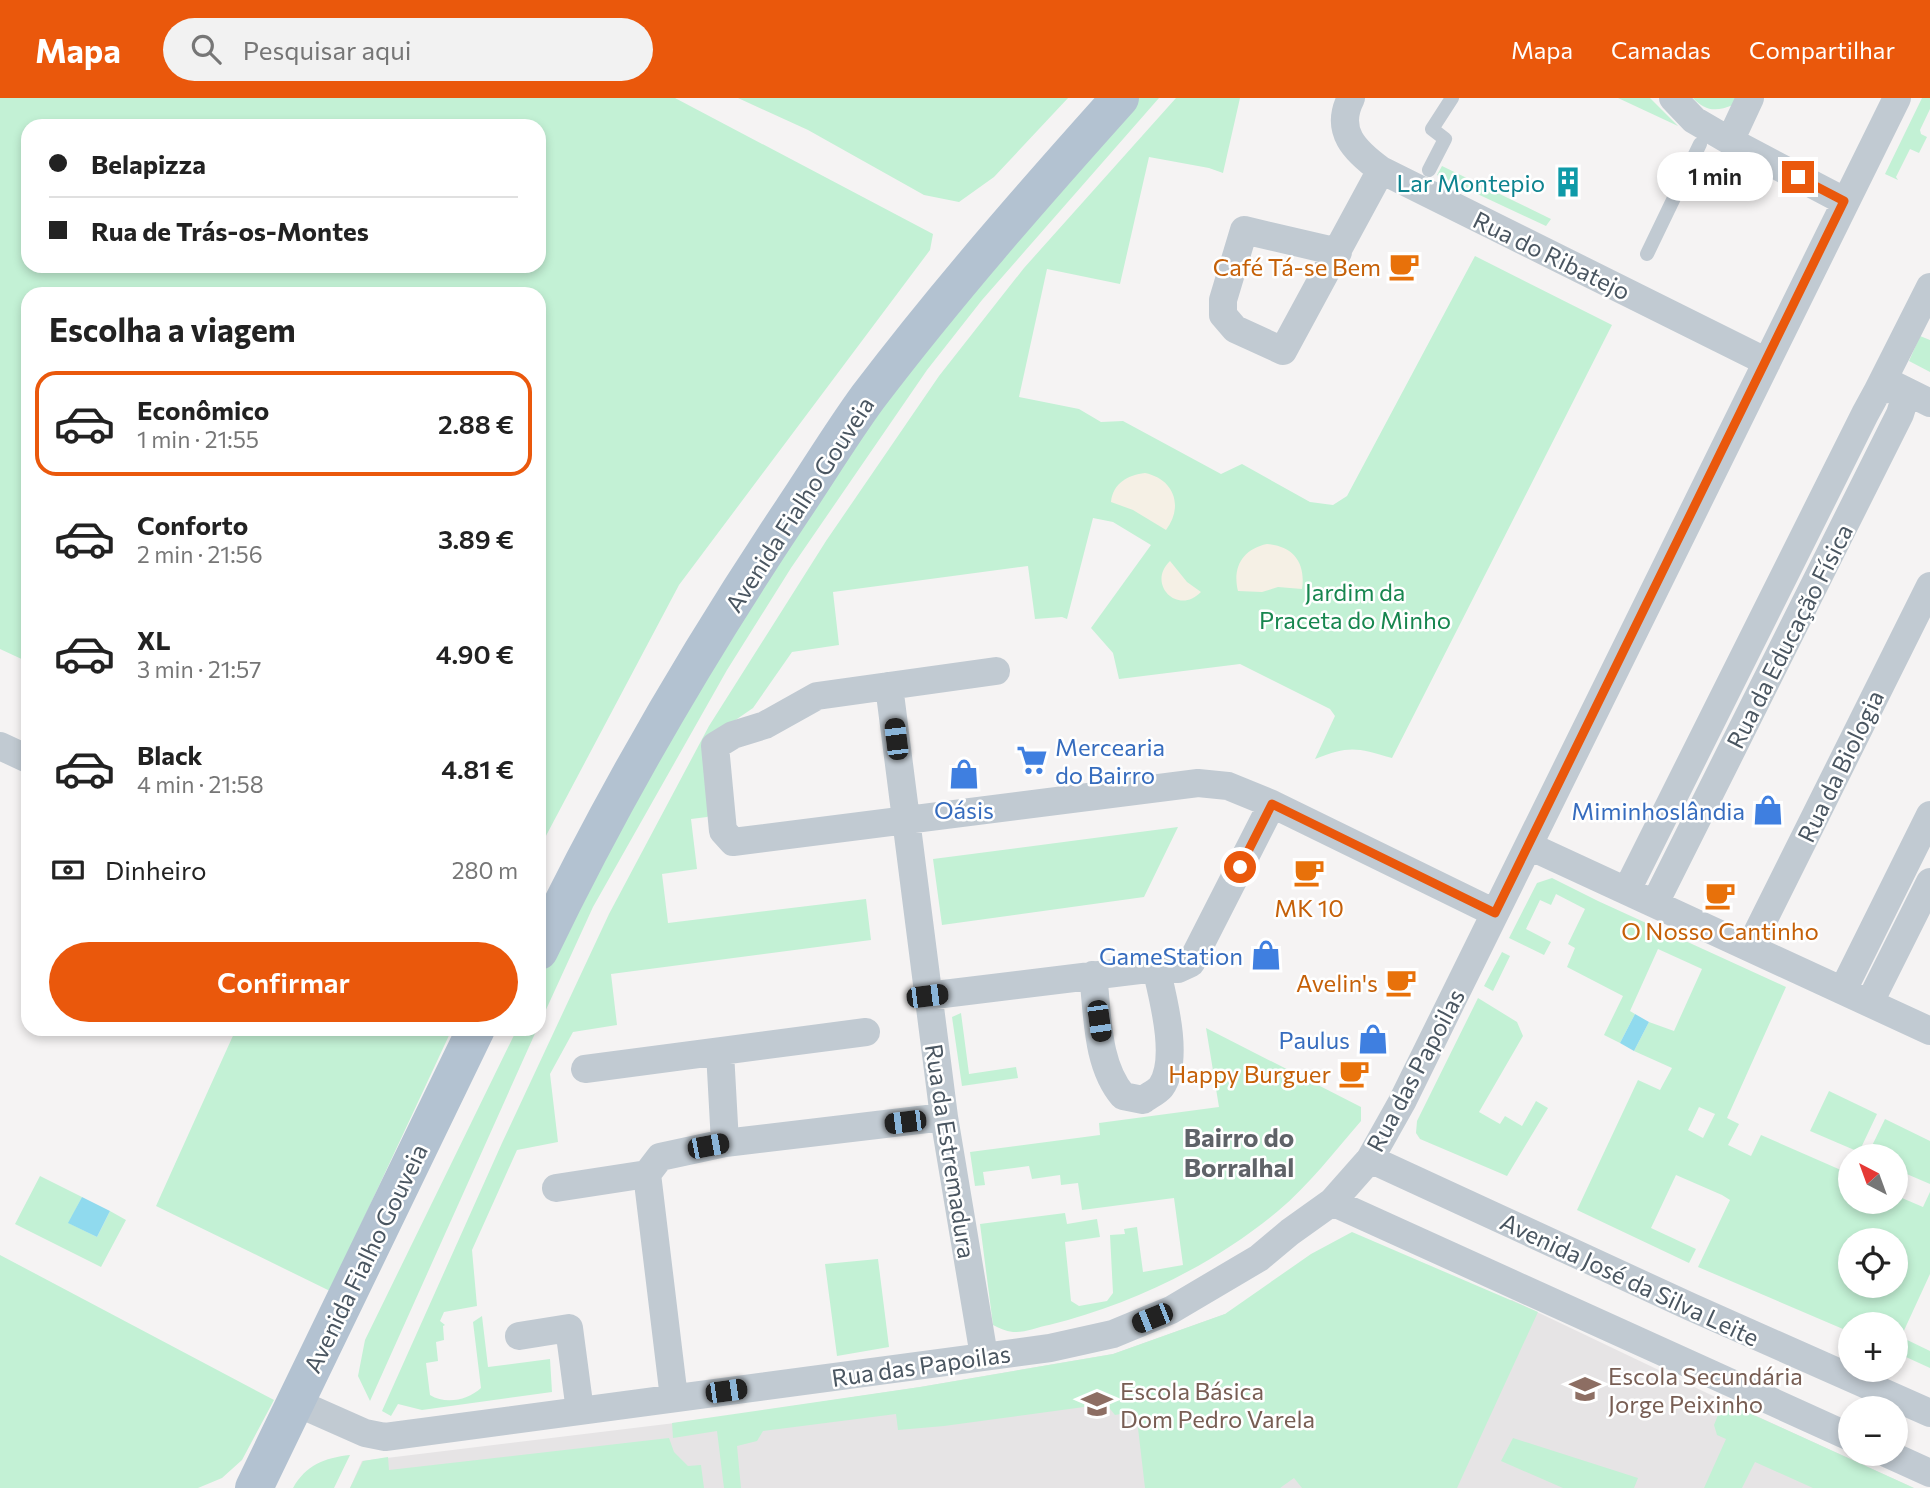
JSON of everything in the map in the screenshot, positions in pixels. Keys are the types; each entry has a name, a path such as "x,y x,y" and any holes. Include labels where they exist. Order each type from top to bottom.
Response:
{"main road":[{"name":"Avenida Fialho Gouveia","path":"546,884 630,730 727,571 827,421 921,292 1042,148 1088,98"},
{"name":"Avenida Fialho Gouveia","path":"546,937 673,699 767,549 866,400 1002,231 1121,98"},
{"name":"Avenida Fialho Gouveia","path":"280,1488 306,1407 473,1036"},
{"name":"Avenida Fialho Gouveia","path":"254,1488 306,1407 498,1036"}],"street":[{"name":"Rua do Ribatejo","path":"1351,98 1345,110 1346,130 1352,144 1381,170 1767,362"},
{"path":"1673,98 1694,120 1844,201"},
{"path":"1730,141 1750,98"},
{"name":"Rua das Papoilas","path":"306,1407 365,1433 385,1437 1050,1348 1114,1334 1171,1310 1259,1258 1332,1202 1370,1159 1402,1102 1897,98"},
{"path":"1338,251 1244,230 1223,300 1223,315 1235,329 1283,351 1338,251 1381,170"},
{"name":"Rua da Educação Física","path":"1627,890 1751,640 1887,389 1899,348 1930,287"},
{"path":"1887,389 1930,403"},
{"name":"Rua da Educação Física","path":"1655,903 1900,414 1903,401 1887,389"},
{"name":"Rua da Biologia","path":"1750,947 1930,586"},
{"path":"1751,640 1765,639 1775,646 1780,654"},
{"path":"996,671 817,696 765,725 733,735 715,746 723,831 733,842 1198,783 1228,786 1272,804 1495,913"},
{"name":"Rua da Estremadura","path":"889,686 944,1117 984,1356"},
{"path":"0,746 21,756"},
{"path":"927,996 1156,968 1178,969 1191,963 1272,804"},
{"path":"1843,990 1930,815"},
{"path":"1530,846 1930,1031"},
{"path":"1870,1002 1930,883"},
{"path":"1093,975 1108,1075 1123,1096 1143,1100 1160,1088 1170,1055 1156,968"},
{"path":"585,1069 866,1032"},
{"path":"720,1052 725,1143"},
{"path":"556,1188 647,1174 660,1157 725,1143 944,1117"},
{"name":"Avenida José da Silva Leite","path":"1370,1159 1930,1413"},
{"path":"647,1174 674,1398"},
{"name":"Avenida José da Silva Leite","path":"1332,1202 1838,1432"},
{"path":"519,1336 569,1328 580,1411"},
{"path":"1908,1463 1930,1473"}],"lane":[{"path":"1429,170 1445,139 1432,129 1452,98"},
{"path":"1647,254 1700,144"}],"shaded area":[{"name":"Escola Básica Dom Pedro Varela","path":"1512,1300 1838,1453 1838,1466 1866,1466 1914,1488 350,1488 362,1461 708,1419 920,1387 1113,1354 1225,1314"}],"green space":[{"path":"0,98 675,98 933,234 930,250 679,585 546,836 546,287 21,287 21,659 0,649"},
{"path":"738,98 1068,98 994,177 959,202 924,195 808,130"},
{"path":"1136,98 1159,98 982,300 927,370 791,568 727,670 593,907 546,1010 546,969 690,699 906,370"},
{"name":"Jardim da Praceta do Minho","path":"1176,98 1240,98 1223,173 1149,157 1120,284 1047,269 1019,397 1079,409 1101,422 1123,421 1221,474 1242,464 1310,502 1333,505 1347,496 1475,256 1612,325 1392,758 1370,752 1346,750 1315,759 1335,716 1330,709 1240,664 1119,679 1113,653 1091,628 1151,545 1113,522 1093,518 1067,619 1035,619 1028,566 833,592 839,645 792,652 753,708 705,741 712,814 691,819 697,869 662,874 668,923 866,899 871,940 611,974 617,1025 573,1032 550,1074 558,1142 517,1150 472,1250 477,1306 444,1312 440,1321 445,1325 444,1340 436,1342 438,1361 426,1363 430,1395 436,1398 457,1400 470,1396 481,1388 473,1322 482,1316 488,1367 550,1359 552,1392 422,1410 398,1404 391,1416 382,1411 502,1143 609,914 709,726 826,541 939,376 1024,268"},
{"path":"1618,98 1650,98 1678,126"},
{"path":"1693,98 1736,98 1733,105 1716,109 1706,108"},
{"path":"1922,98 1930,98 1930,109 1920,130 1921,134 1927,137 1919,153 1910,149 1896,177 1898,180 1885,174"},
{"path":"1442,166 1551,219 1546,226 1437,175"},
{"path":"1920,336 1930,340 1930,372 1909,361"},
{"path":"1178,827 1144,897 942,925 933,859"},
{"path":"1552,878 1786,987 1727,1118 1739,1124 1728,1145 1751,1156 1761,1135 1838,1169 1838,1214 1908,1214 1908,1201 1923,1207 1930,1192 1930,1274 1908,1322 1908,1312 1838,1312 1838,1327 1698,1267 1730,1200 1676,1175 1651,1228 1696,1249 1689,1263 1577,1210 1638,1080 1660,1090 1672,1068 1634,1051 1649,1022 1674,1031 1702,969 1658,949 1630,1011 1635,1014 1620,1043 1604,1035 1623,996 1567,967 1575,948 1568,944 1585,909 1556,894 1551,905 1540,900 1526,929 1551,942 1544,955 1509,938 1537,883","holes":["1699,1107 1715,1114 1703,1138 1688,1130"]},
{"path":"1502,952 1510,956 1493,991 1484,986"},
{"path":"1478,998 1517,1022 1523,1036 1479,1112 1500,1124 1505,1116 1522,1126 1536,1101 1548,1108 1507,1176 1420,1139 1416,1133 1417,1121"},
{"path":"961,1013 969,1074 1016,1067 1018,1078 962,1086 952,1017"},
{"path":"1206,1028 1361,1107 1361,1121 1321,1168 1278,1211 1253,1231 1199,1266 1140,1294 1080,1317 1017,1332 993,1325 980,1224 1065,1213 1067,1224 1097,1219 1100,1237 1065,1242 1071,1301 1079,1306 1107,1301 1113,1293 1110,1235 1125,1234 1124,1229 1137,1227 1143,1272 1183,1265 1174,1198 1082,1210 1078,1183 1061,1185 1060,1175 1032,1179 1029,1166 983,1172 985,1185 975,1186 970,1152 1100,1135 1099,1123 1219,1107"},
{"path":"233,1036 449,1036 330,1291 156,1206"},
{"path":"514,1036 534,1036 370,1401 358,1376 365,1340"},
{"path":"1829,1091 1877,1114 1863,1144 1840,1144 1810,1131"},
{"path":"1885,1119 1930,1141 1930,1184 1908,1175 1908,1144 1873,1144"},
{"path":"40,1176 82,1197 69,1223 97,1237 110,1211 126,1220 101,1267 15,1224"},
{"path":"1352,1232 1538,1312 1457,1488 1302,1488 1294,1478 1280,1488 1145,1488 1136,1411 1115,1415 1106,1404 898,1430 896,1414 763,1431 757,1441 737,1446 741,1488 724,1488 717,1431 673,1438 672,1423 920,1387 1113,1354 1225,1314 1311,1254"},
{"path":"0,1255 274,1400 242,1460 222,1478 198,1488 0,1488"},
{"path":"878,1259 889,1347 837,1356 825,1264"},
{"path":"1908,1340 1930,1351 1930,1368 1908,1358"},
{"path":"1730,1404 1838,1453 1838,1466 1866,1466 1914,1488 1813,1488 1755,1462 1742,1488 1704,1488 1726,1439 1717,1435 1714,1425 1718,1415"},
{"path":"669,1438 674,1452 688,1466 701,1465 704,1488 350,1488 363,1461 388,1457 389,1470"},
{"path":"1513,1438 1638,1478 1634,1488 1563,1488 1501,1461"},
{"path":"350,1455 334,1488 293,1488 310,1468 332,1458"}],"sand":[{"path":"1145,473 1163,481 1173,495 1174,512 1166,530 1133,510 1111,502 1112,495 1122,481"},
{"path":"1267,544 1284,548 1296,558 1302,572 1302,589 1278,587 1262,592 1238,591 1237,574 1241,560 1252,550"},
{"path":"1170,561 1187,582 1201,592 1192,599 1175,599 1163,587 1163,570"}],"water":[{"path":"1635,1014 1649,1022 1634,1051 1620,1043"},
{"path":"82,1197 110,1211 97,1237 68,1223"}],"place":[{"name":"Lar Montepio","path":"1568,182"},
{"name":"Café Tá-se Bem","path":"1404,266"},
{"name":"Mercearia do Bairro","path":"1032,760"},
{"name":"Oásis","path":"964,774"},
{"name":"Miminhoslândia","path":"1768,810"},
{"name":"MK 10","path":"1309,872"},
{"name":"O Nosso Cantinho","path":"1720,895"},
{"name":"GameStation","path":"1266,955"},
{"name":"Avelin's","path":"1401,982"},
{"name":"Paulus","path":"1373,1039"},
{"name":"Happy Burguer","path":"1354,1073"},
{"name":"Escola Secundária Jorge Peixinho","path":"1585,1389"},
{"name":"Escola Básica Dom Pedro Varela","path":"1097,1404"}],"district":[{"name":"Bairro do Borralhal","path":"1239,1151"}],"route":[{"path":"1240,867 1272,804 1495,913 1844,201 1798,177"}]}
